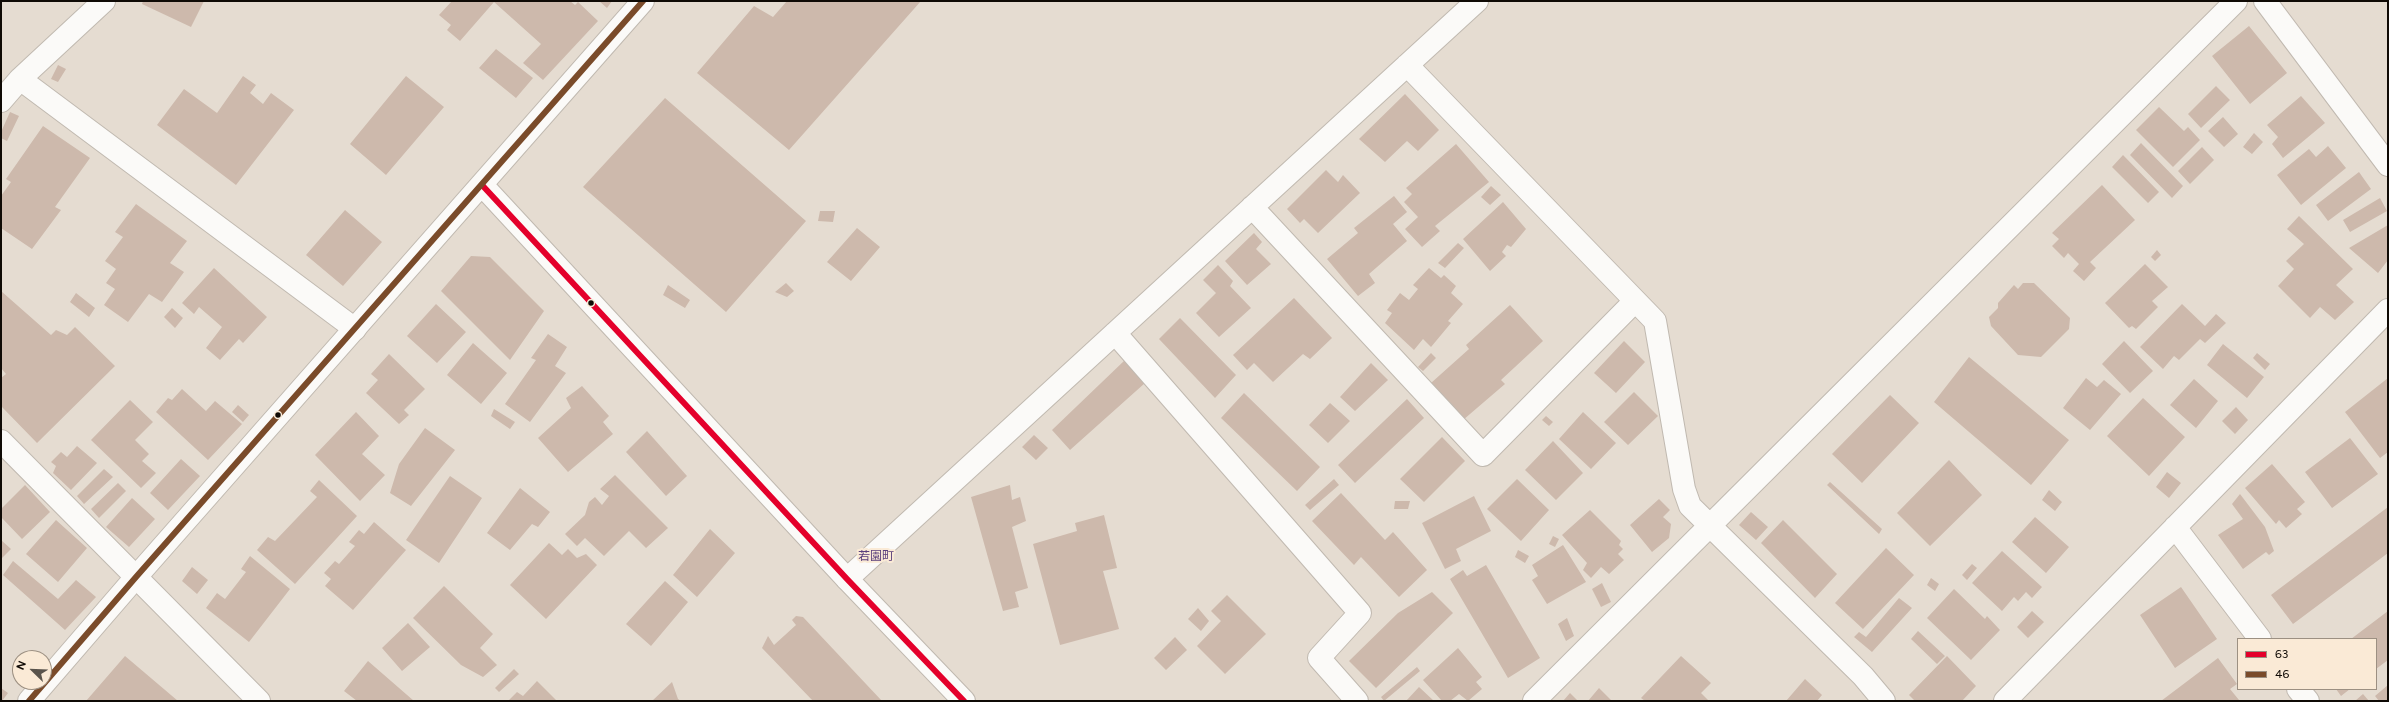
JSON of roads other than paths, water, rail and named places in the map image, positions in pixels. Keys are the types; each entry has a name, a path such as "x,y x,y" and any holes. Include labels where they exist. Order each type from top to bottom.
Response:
{"street":[{"path":"1,101 20,79 104,1"},
{"path":"29,701 136,577 643,1"},
{"path":"847,579 1477,1"},
{"path":"1534,701 2236,1"},
{"path":"2265,1 2388,165"},
{"path":"1406,65 1655,321 1684,489 1690,506 1863,676 1884,701"},
{"path":"20,79 355,329"},
{"path":"482,185 847,579 964,701"},
{"path":"1252,207 1483,455 1635,301"},
{"path":"2005,701 2388,310"},
{"path":"1114,333 1360,613 1319,658 1357,701"},
{"path":"1,441 259,701"},
{"path":"2175,527 2259,638"},
{"path":"2299,690 2308,701"}],"district":[{"name":"若園町","path":"876,556"}]}
